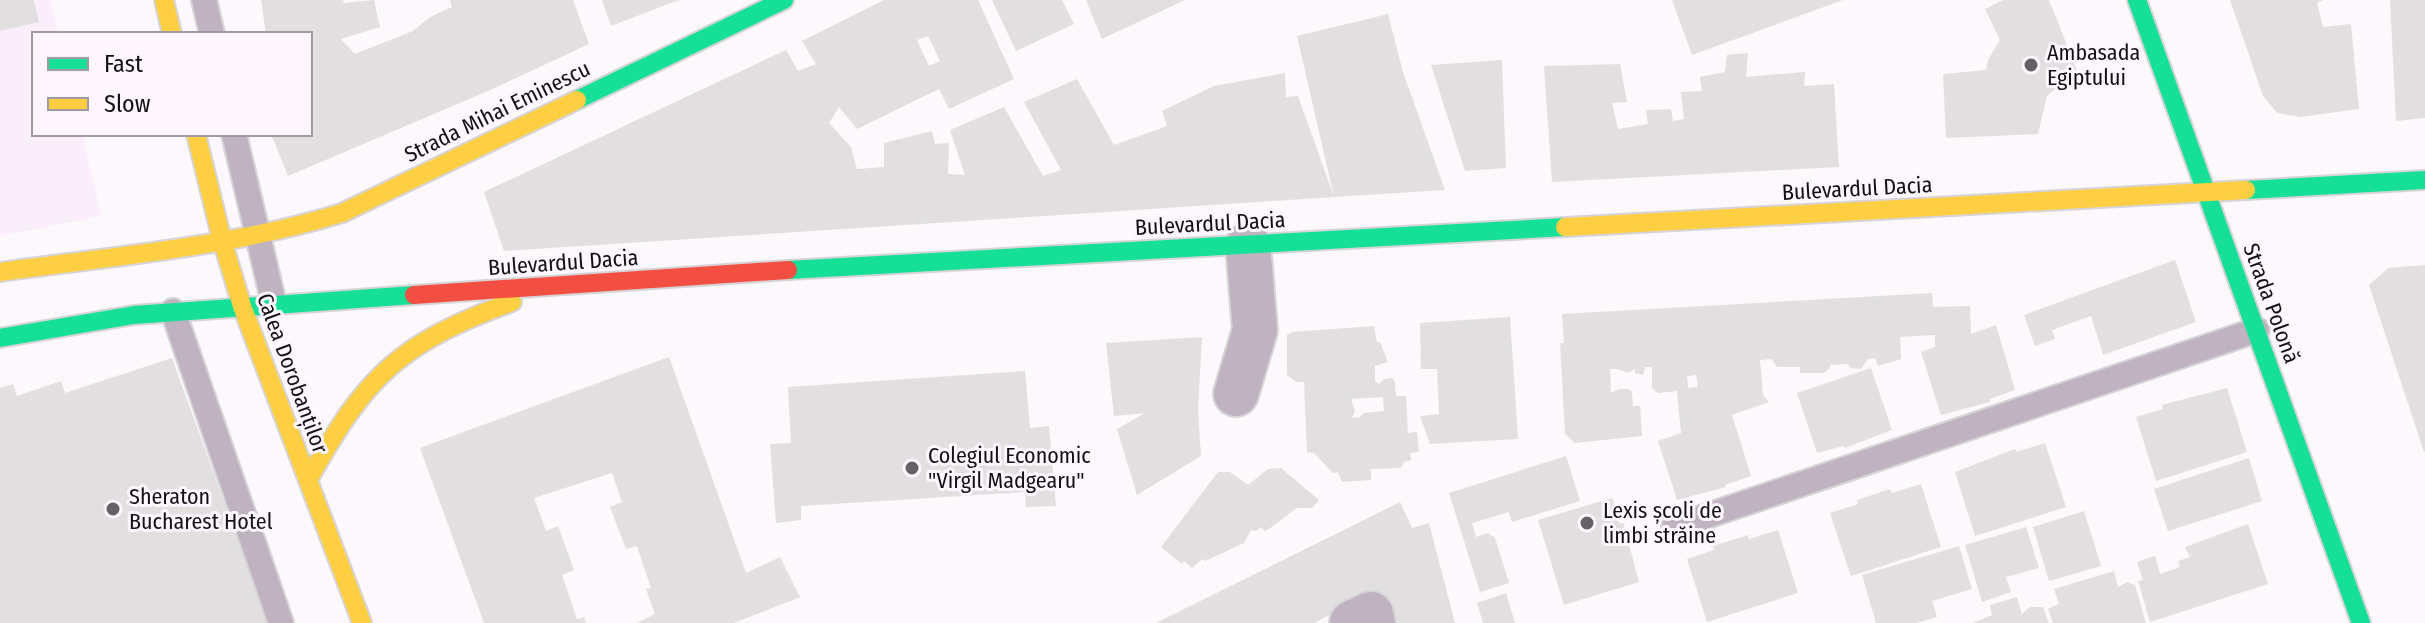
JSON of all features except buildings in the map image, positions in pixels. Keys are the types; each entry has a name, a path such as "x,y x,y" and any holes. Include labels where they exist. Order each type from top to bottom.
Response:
{"main road":[{"path":"164,0 172,32"},
{"name":"Strada Mihai Eminescu","path":"222,240 303,225 342,213 784,0"},
{"name":"Strada Polonă","path":"2137,0 2361,623"},
{"name":"Calea Dorobanților","path":"196,136 242,306 362,623"},
{"name":"Bulevardul Dacia","path":"0,338 173,311 851,266 2425,180"},
{"path":"0,272 222,240"},
{"path":"308,480 352,405 375,376 409,348 442,329 564,286"}],"street":[{"path":"1236,394 1255,330 1248,245"},
{"path":"1352,623 1371,614 1373,623"}],"lane":[{"path":"204,0 212,32"},
{"path":"234,136 274,304"},
{"path":"173,311 281,623"},
{"path":"1674,527 2257,330"}],"shaded area":[{"path":"0,0 50,0 58,32 32,32 32,136 82,136 101,216 0,236"}],"traffic: fast":[{"path":"577,100 784,0"},
{"path":"2137,0 2361,623"},
{"path":"2246,190 2425,180"},
{"path":"788,270 1565,227"},
{"path":"0,338 134,315 414,295"}],"traffic: slow":[{"path":"164,0 172,32"},
{"path":"0,272 216,242 342,213 577,100"},
{"path":"196,136 242,306 362,623"},
{"path":"1565,227 2246,190"},
{"path":"308,480 348,414 389,367 441,332 512,302"}],"traffic: jam":[{"path":"414,295 788,270"}],"place":[{"name":"Ambasada Egiptului","path":"2031,65"},
{"name":"Colegiul Economic \"Virgil Madgearu\"","path":"912,468"},
{"name":"Sheraton Bucharest Hotel","path":"113,509"},
{"name":"Lexis școli de limbi străine","path":"1587,523"}]}
